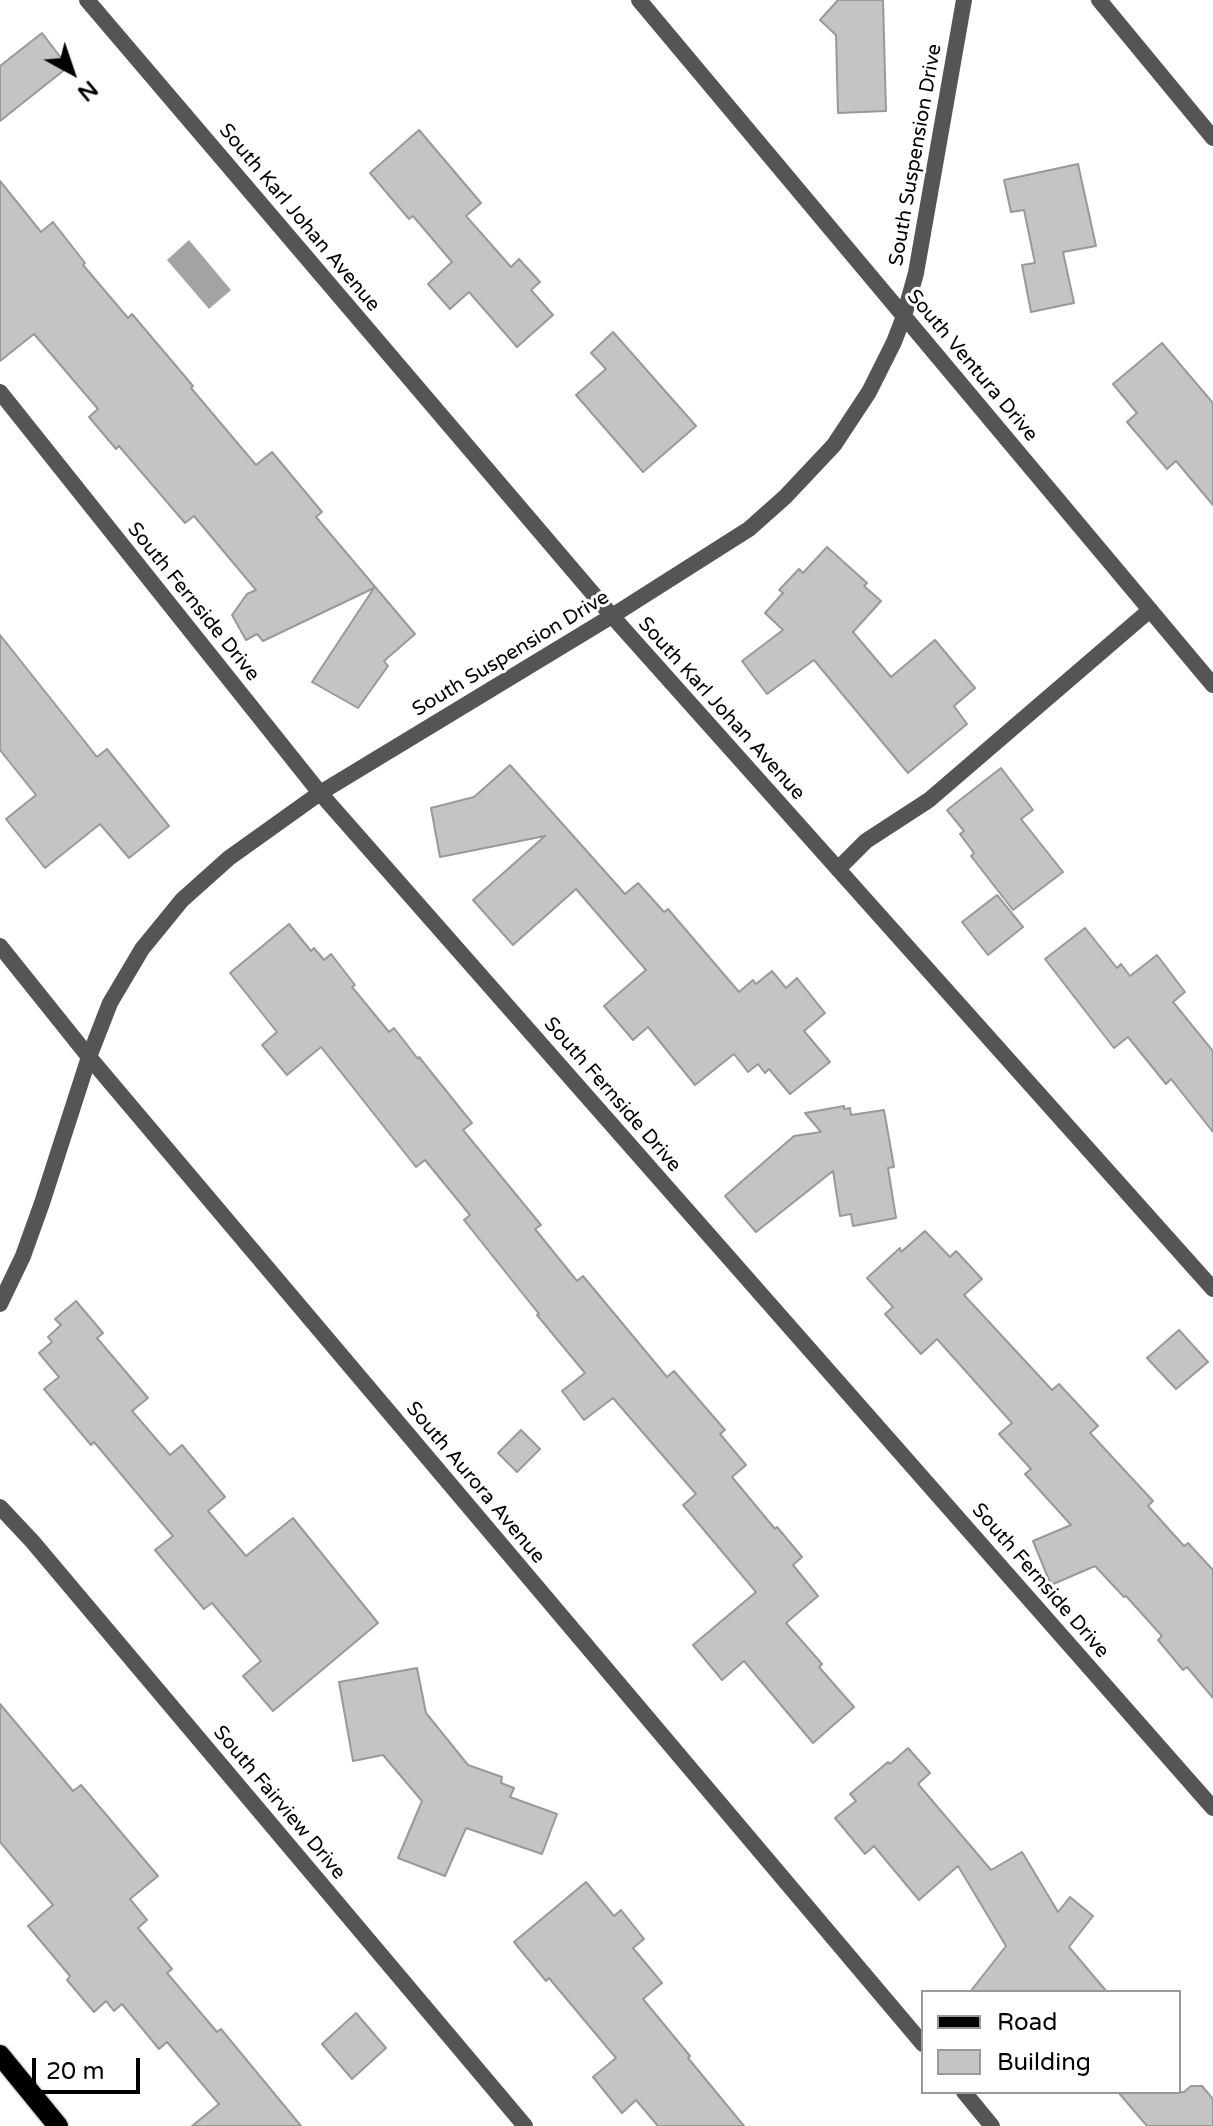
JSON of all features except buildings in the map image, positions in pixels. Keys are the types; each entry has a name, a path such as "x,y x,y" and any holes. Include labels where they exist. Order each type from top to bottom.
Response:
{"main road":[{"path":"0,2055 58,2126"}],"street":[{"name":"South Karl Johan Avenue","path":"87,0 612,616 1213,1289"},
{"name":"South Ventura Drive","path":"639,0 1213,685"},
{"name":"South Suspension Drive","path":"0,1304 23,1256 110,1003 142,949 182,900 229,858 320,793 749,529 785,497 834,445 869,392 904,316 916,273 964,0"},
{"path":"1099,0 1213,138"},
{"name":"South Fernside Drive","path":"0,392 320,793 1213,1808"},
{"path":"838,869 866,841 929,800 1150,610"},
{"name":"South Aurora Avenue","path":"0,946 89,1057 921,2042"},
{"name":"South Fairview Drive","path":"0,1507 32,1541 525,2126"},
{"path":"966,2094 992,2126"}],"shaded area":[{"path":"189,240 231,290 209,309 167,260"}]}
